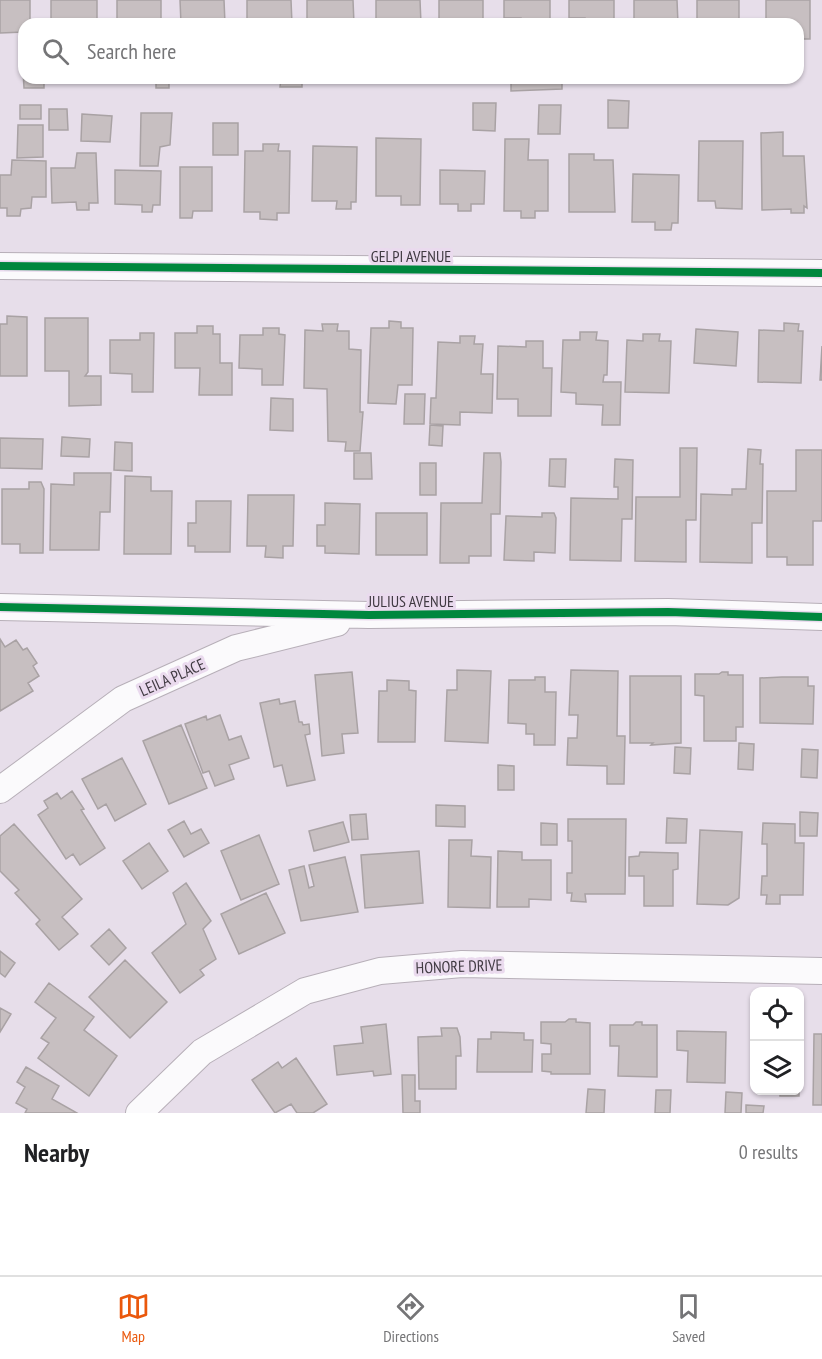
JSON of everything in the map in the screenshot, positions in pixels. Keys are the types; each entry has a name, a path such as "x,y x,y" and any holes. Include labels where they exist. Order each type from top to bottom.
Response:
{"street":[{"name":"GELPI AVENUE","path":"0,266 822,273"},
{"name":"JULIUS AVENUE","path":"0,607 369,615 668,612 822,617"},
{"name":"LEILA PLACE","path":"0,790 123,699 236,648 369,615"},
{"name":"HONORE DRIVE","path":"139,1113 201,1052 305,991 380,970 462,964 822,971"}],"building":[{"path":"0,0 30,0 30,18 18,18 18,32 0,33"},
{"path":"51,0 97,0 97,18 51,18"},
{"path":"117,0 161,0 161,18 117,18"},
{"path":"180,0 224,0 225,18 181,18"},
{"path":"247,0 291,0 292,18 247,18"},
{"path":"307,0 353,0 354,18 307,18"},
{"path":"376,0 420,0 421,18 376,18"},
{"path":"439,0 483,0 483,18 439,18"},
{"path":"504,0 550,0 550,18 504,18"},
{"path":"569,0 614,0 614,18 569,18"},
{"path":"634,0 677,0 678,18 634,18"},
{"path":"697,0 739,0 739,18 697,18"},
{"path":"766,0 810,0 810,39 804,39 804,18 766,18"},
{"path":"24,84 44,84 44,88 24,88"},
{"path":"156,84 169,84 169,88 156,88"},
{"path":"280,84 302,84 302,87 280,87"},
{"path":"511,84 562,84 562,89 511,91"},
{"path":"608,100 629,101 628,128 608,128"},
{"path":"473,103 496,103 495,131 473,130"},
{"path":"20,105 41,105 41,119 20,119"},
{"path":"539,105 561,105 560,134 538,134"},
{"path":"49,109 67,109 68,130 49,130"},
{"path":"141,113 172,113 170,145 160,147 158,166 140,166"},
{"path":"82,114 112,116 110,142 81,141"},
{"path":"213,123 238,123 238,155 213,155"},
{"path":"18,125 43,125 43,157 17,158"},
{"path":"783,132 783,156 804,156 807,208 804,206 804,213 791,213 791,209 762,210 761,133"},
{"path":"376,138 421,139 420,205 401,205 401,196 376,196"},
{"path":"505,139 529,139 528,160 548,160 548,211 535,211 535,218 521,218 521,211 504,211"},
{"path":"699,141 743,141 742,209 716,208 715,201 698,201"},
{"path":"263,144 279,144 278,151 290,151 289,213 277,213 277,220 260,219 260,212 244,212 245,151 263,151"},
{"path":"313,146 357,147 356,202 351,202 351,209 336,209 337,201 312,201"},
{"path":"77,153 96,153 98,203 89,203 89,210 77,210 76,202 52,203 51,168 75,168"},
{"path":"569,154 594,154 594,160 613,160 615,212 569,212"},
{"path":"12,160 46,161 46,197 32,197 31,208 21,209 20,216 7,216 7,208 0,208 0,175 11,175"},
{"path":"180,167 212,167 212,211 193,211 192,218 180,218"},
{"path":"115,170 161,171 160,205 153,205 152,212 142,212 142,205 115,204"},
{"path":"440,170 485,171 484,204 471,204 471,211 458,211 458,204 440,204"},
{"path":"633,174 679,175 678,223 672,223 671,230 655,230 655,222 632,222"},
{"path":"7,316 27,317 27,376 0,376 0,324 7,324"},
{"path":"45,318 88,318 88,372 85,376 101,376 101,405 69,406 69,371 45,371"},
{"path":"389,321 401,322 401,328 413,328 412,385 398,385 396,404 368,403 371,328 389,328"},
{"path":"784,323 799,324 798,331 803,331 801,383 758,382 759,330 784,331"},
{"path":"322,324 338,324 337,331 349,331 349,349 361,350 360,412 363,412 360,451 345,451 346,442 328,441 327,389 304,388 305,330 323,331"},
{"path":"197,326 213,326 213,334 220,334 220,363 232,363 232,395 199,395 200,368 175,368 175,333 197,333"},
{"path":"263,328 279,328 279,334 285,335 283,385 262,385 262,369 239,368 240,335 263,335"},
{"path":"696,329 738,332 736,366 694,363"},
{"path":"580,332 597,332 596,340 608,341 607,375 604,375 603,382 621,382 620,425 602,425 603,405 576,404 576,393 561,392 563,340 580,340"},
{"path":"140,333 154,333 153,392 132,392 132,374 110,373 110,340 140,340"},
{"path":"643,334 660,334 659,341 671,341 669,393 625,392 627,340 643,341"},
{"path":"460,336 475,336 474,344 483,344 481,374 493,374 492,413 460,412 460,425 430,424 431,398 436,398 438,342 460,343"},
{"path":"526,341 543,341 543,368 552,368 551,416 518,416 518,399 497,399 498,346 526,347"},
{"path":"822,346 822,380 820,380"},
{"path":"405,394 425,394 424,424 404,424"},
{"path":"271,398 293,399 293,431 270,430"},
{"path":"430,425 443,426 442,446 429,445"},
{"path":"62,437 90,439 89,457 61,456"},
{"path":"0,438 43,439 42,469 0,468"},
{"path":"115,442 132,443 132,471 114,470"},
{"path":"680,448 697,448 696,520 686,520 686,562 635,561 636,497 680,497"},
{"path":"748,449 761,450 760,464 763,464 762,523 752,523 752,563 700,562 701,494 732,495 732,489 746,489"},
{"path":"796,450 822,450 822,521 813,521 813,565 787,565 787,557 767,557 767,491 796,491"},
{"path":"354,453 371,453 372,479 354,479"},
{"path":"484,453 500,453 501,462 500,514 491,514 491,556 469,556 469,563 440,563 441,503 482,503"},
{"path":"550,459 566,459 565,487 549,486"},
{"path":"615,459 633,460 632,519 622,519 621,561 570,560 571,498 618,499 618,487 614,487"},
{"path":"420,463 436,463 436,495 420,495"},
{"path":"74,473 111,473 110,512 100,512 99,550 50,550 51,484 74,485"},
{"path":"125,476 151,477 151,491 172,491 171,554 124,554"},
{"path":"29,482 41,482 44,489 43,553 20,553 20,544 2,544 2,489 29,489"},
{"path":"248,495 294,495 293,546 283,546 283,558 265,557 266,546 247,546"},
{"path":"196,501 231,501 230,552 195,552 195,546 188,546 188,523 196,523"},
{"path":"325,503 360,504 359,554 325,553 325,546 317,546 317,525 325,525"},
{"path":"376,513 427,513 427,555 376,555"},
{"path":"542,513 554,513 556,518 555,553 534,552 534,561 504,560 506,516 542,517"},
{"path":"0,639 5,647 16,640 23,650 27,648 37,663 33,666 39,676 28,683 33,691 0,711"},
{"path":"457,670 491,671 488,743 445,741 447,690 457,690"},
{"path":"571,670 618,671 617,736 625,736 624,784 607,784 607,766 567,765 568,738 577,738 578,715 569,715"},
{"path":"352,672 358,733 342,734 344,753 322,756 315,675"},
{"path":"728,672 728,675 743,675 743,727 736,727 736,741 704,741 704,696 695,695 695,674"},
{"path":"630,676 681,676 681,743 651,745 653,743 630,743"},
{"path":"535,677 545,677 545,692 556,692 555,745 534,745 534,734 526,734 526,724 508,723 509,680 535,680"},
{"path":"808,677 808,686 814,686 813,724 760,723 760,678"},
{"path":"387,680 409,681 409,690 416,691 415,742 378,742 379,691 387,691"},
{"path":"279,699 280,704 295,701 299,722 303,725 309,724 310,734 305,735 315,780 287,786 282,765 274,767 260,703"},
{"path":"220,715 229,740 241,736 249,758 229,765 234,779 215,786 209,771 203,773 185,724 206,716 207,720"},
{"path":"181,725 207,788 169,804 143,741"},
{"path":"739,743 754,744 753,770 738,769"},
{"path":"675,747 691,748 690,774 674,773"},
{"path":"802,749 818,750 817,778 801,777"},
{"path":"122,758 146,804 115,821 106,804 98,809 82,779"},
{"path":"498,765 514,766 514,790 498,790"},
{"path":"72,791 105,848 80,865 73,854 66,859 38,815 48,808 44,801 57,793 61,799"},
{"path":"436,805 465,806 465,827 436,826"},
{"path":"800,812 818,813 817,836 800,836"},
{"path":"366,814 368,839 352,840 350,815"},
{"path":"667,818 687,819 686,843 666,843"},
{"path":"568,819 626,819 625,894 585,894 586,902 571,901 572,893 567,893 567,873 572,873 572,841 568,841"},
{"path":"184,821 191,834 201,829 209,843 184,857 168,830"},
{"path":"343,822 349,842 314,851 309,831"},
{"path":"541,823 557,824 557,845 541,845"},
{"path":"763,823 795,824 795,843 804,843 803,895 780,895 780,904 766,904 767,895 761,895 762,876 767,876 767,844 762,844"},
{"path":"14,824 82,899 62,917 78,934 59,950 36,924 40,920 15,893 19,890 0,871 0,836"},
{"path":"700,830 742,832 739,898 728,905 697,904"},
{"path":"259,835 279,884 241,900 221,851"},
{"path":"449,840 472,840 471,856 491,857 490,908 448,907"},
{"path":"149,843 168,871 142,889 123,861"},
{"path":"419,851 423,903 365,908 361,855"},
{"path":"498,851 522,852 522,860 551,860 551,900 529,899 529,907 497,907"},
{"path":"640,852 678,853 678,869 673,870 673,906 644,906 644,876 629,876 629,857 639,856"},
{"path":"345,857 358,912 301,921 289,870 304,866 309,888 314,886 309,865"},
{"path":"186,883 211,921 203,929 216,959 200,970 204,975 180,993 152,953 186,924 173,893"},
{"path":"266,893 285,933 239,954 221,914"},
{"path":"109,929 126,948 109,965 91,946"},
{"path":"0,951 15,963 5,977 0,973"},
{"path":"125,960 167,1002 130,1038 89,997"},
{"path":"49,983 94,1017 84,1030 117,1056 89,1096 38,1058 49,1043 41,1038 56,1018 35,1002"},
{"path":"0,1008 11,1014 0,1032"},
{"path":"569,1019 590,1023 590,1074 551,1074 551,1072 542,1071 542,1054 551,1054 551,1044 541,1043 541,1022 565,1022"},
{"path":"636,1022 642,1022 642,1025 657,1025 657,1077 618,1076 619,1046 610,1046 610,1025 633,1025"},
{"path":"386,1024 391,1074 374,1076 373,1071 337,1075 334,1046 363,1043 361,1027"},
{"path":"441,1028 457,1028 460,1037 461,1056 456,1056 456,1089 419,1089 418,1037 442,1036"},
{"path":"677,1031 726,1032 725,1083 687,1082 688,1051 677,1050"},
{"path":"491,1032 524,1033 524,1040 533,1040 532,1072 477,1072 478,1039 491,1039"},
{"path":"814,1034 822,1034 822,1105 813,1105"},
{"path":"296,1058 327,1104 313,1113 297,1113 291,1104 275,1113 252,1080 278,1062 282,1068"},
{"path":"26,1067 59,1086 52,1099 77,1113 25,1113 27,1109 16,1103 25,1087 17,1082"},
{"path":"402,1075 415,1075 415,1101 420,1101 420,1113 403,1113"},
{"path":"588,1089 605,1090 604,1113 586,1113"},
{"path":"656,1090 671,1090 670,1113 655,1113"},
{"path":"726,1092 742,1093 741,1113 725,1113"},
{"path":"746,1105 764,1106 763,1113 746,1113"}],"cycle path":[{"path":"0,266 822,273"},
{"path":"0,607 369,615 668,612 822,617"}]}
